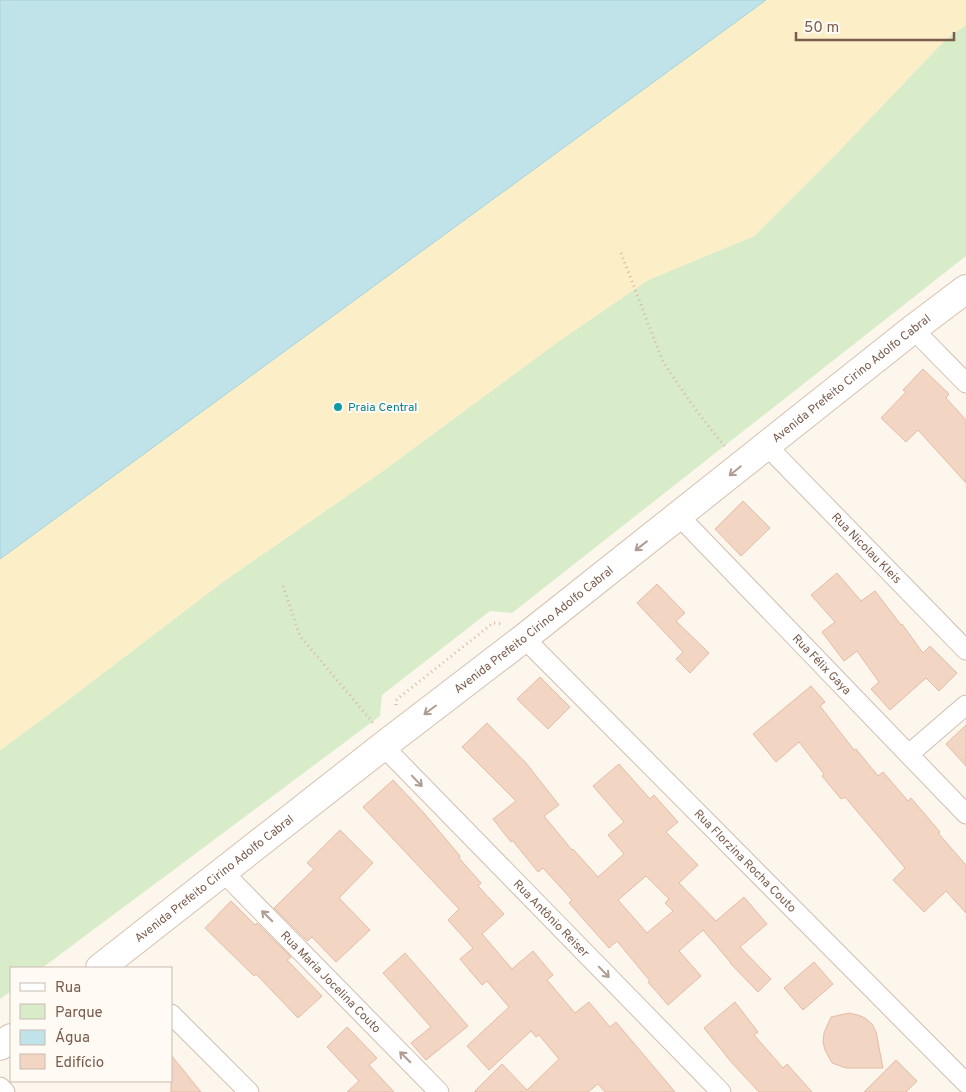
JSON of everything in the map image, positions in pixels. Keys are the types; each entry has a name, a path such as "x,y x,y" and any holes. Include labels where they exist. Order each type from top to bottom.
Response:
{"main road":[{"name":"Avenida Prefeito Cirino Adolfo Cabral","path":"114,964 379,736 524,638 680,516 766,445 913,329 966,290"}],"street":[{"path":"913,329 966,383"},
{"name":"Rua Nicolau Kleis","path":"766,445 966,650"},
{"name":"Rua Félix Gaya","path":"680,516 966,814"},
{"name":"Rua Florzina Rocha Couto","path":"524,638 966,1083"},
{"path":"909,754 966,705"},
{"name":"Rua Antônio Reiser","path":"379,736 721,1092"},
{"name":"Rua Maria Jocelina Couto","path":"223,872 439,1092"},
{"path":"172,1015 249,1092"},
{"path":"0,1087 5,1092"}],"path":[{"path":"620,252 663,362 698,413 731,454"},
{"path":"283,586 300,636 379,736"}],"green space":[{"path":"966,25 966,256 512,613 490,611 382,695 380,716 43,967 10,967 10,992 0,999 0,750 224,581 380,473 559,341 648,280 754,236 838,152 947,38"}],"sand":[{"name":"Praia Central","path":"766,0 966,0 966,25 947,38 838,152 754,236 648,280 559,341 380,473 224,581 0,750 0,559"}],"water":[{"path":"0,0 766,0 0,559"}],"building":[{"path":"923,369 949,394 946,398 966,420 966,483 918,430 906,442 881,418 906,392 903,390"},
{"path":"743,501 770,528 741,556 715,529"},
{"path":"837,573 861,601 875,591 923,653 930,646 957,673 939,691 926,678 890,710 871,689 879,682 857,651 844,661 822,632 835,622 811,595"},
{"path":"657,584 685,613 676,621 709,653 690,673 676,659 683,652 637,603"},
{"path":"540,677 570,707 548,729 517,699"},
{"path":"811,686 825,702 820,706 854,750 856,749 878,776 883,772 908,801 911,798 966,865 966,913 946,891 924,912 893,880 905,868 845,797 841,799 822,776 824,774 799,742 776,762 753,734"},
{"path":"487,723 526,763 559,805 544,816 572,850 598,877 624,854 608,835 624,822 593,786 619,764 650,799 654,795 678,822 666,832 698,865 679,883 716,921 744,897 767,924 740,947 771,979 758,992 730,963 703,930 679,951 701,976 668,1005 617,941 609,948 569,903 572,900 543,868 538,872 513,841 511,842 493,819 516,801 462,747","holes":["646,876 669,899 665,903 673,911 647,933 618,900"]},
{"path":"966,725 966,766 946,744"},
{"path":"393,780 460,856 459,858 481,883 478,886 504,914 482,934 512,969 533,951 553,975 547,980 575,1013 589,1002 610,1027 616,1022 675,1092 605,1092 598,1084 588,1092 474,1092 502,1064 527,1090 559,1059 539,1035 536,1037 531,1031 489,1070 467,1046 509,1007 487,981 482,985 460,959 473,948 448,920 459,909 363,807"},
{"path":"340,830 373,863 339,898 370,930 336,962 312,937 307,941 274,908 314,869 307,863"},
{"path":"231,901 255,925 257,923 291,957 287,960 322,996 298,1018 256,974 254,976 205,928"},
{"path":"405,953 468,1026 426,1060 411,1043 431,1027 383,973"},
{"path":"814,962 833,984 803,1010 784,988"},
{"path":"735,1002 758,1032 754,1035 783,1068 787,1064 812,1092 759,1092 732,1063 704,1028"},
{"path":"849,1013 865,1018 872,1024 876,1032 883,1068 846,1068 832,1063 825,1050 823,1042 824,1033 831,1017"},
{"path":"347,1027 377,1058 369,1065 394,1092 347,1092 359,1081 327,1047"},
{"path":"172,1056 201,1092 171,1092 172,1082"},
{"path":"896,1060 917,1081 906,1092 864,1092"}],"place":[{"name":"Praia Central","path":"338,407"}]}
